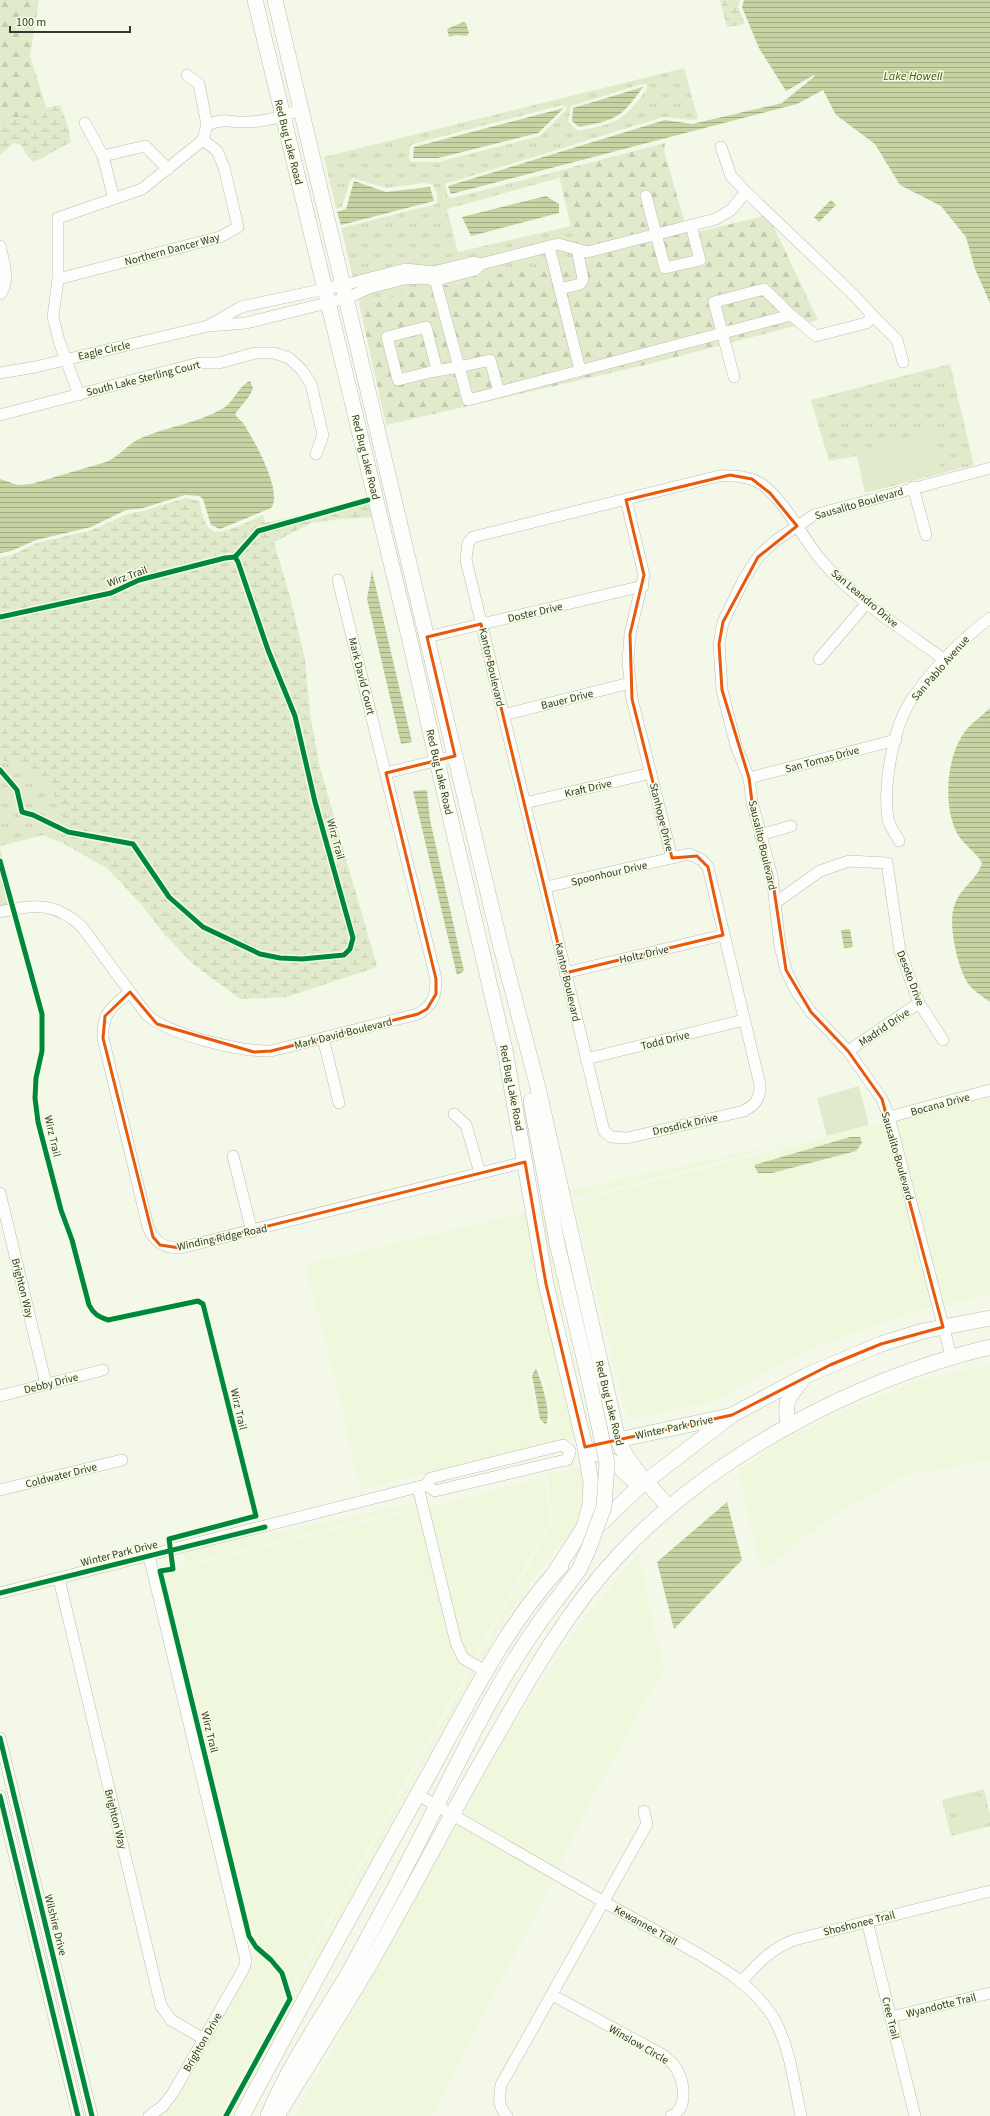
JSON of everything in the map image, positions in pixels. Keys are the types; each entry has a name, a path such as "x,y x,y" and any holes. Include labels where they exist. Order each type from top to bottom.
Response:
{"main road":[{"name":"Red Bug Lake Road","path":"255,0 385,536 505,1050 546,1284 586,1447 615,1463 643,1484"},
{"name":"Red Bug Lake Road","path":"275,0 346,292 501,947 538,1088 618,1440 624,1454 643,1484 666,1510"},
{"path":"385,536 393,545 412,622 427,637"},
{"path":"268,2116 284,2078 348,1973 388,1901 436,1805 497,1690 540,1620 579,1570 604,1507 606,1463 590,1384 552,1220 530,1095 501,947"},
{"path":"555,1572 611,1512 643,1484 732,1415 805,1376 881,1344 943,1327 990,1318"},
{"path":"277,2116 363,1976 451,1814 553,1641 590,1589 614,1560 666,1510 723,1467 789,1426 898,1374 952,1356 990,1347"},
{"path":"789,1426 785,1410 789,1398 805,1376"},
{"name":"Winter Park Drive","path":"618,1440 732,1415"},
{"path":"242,2116 316,1976 487,1672 517,1621 555,1572 584,1527 590,1505 591,1483 586,1447"}],"street":[{"path":"79,394 65,359 53,317 58,279 58,218 142,189 203,140 207,125 199,84 187,75"},
{"path":"207,125 219,120 247,122 283,116 302,109"},
{"path":"85,123 103,156 114,199"},
{"name":"Northern Dancer Way","path":"58,279 220,237 238,226 224,167 216,151 203,140"},
{"path":"103,156 145,146 168,169"},
{"path":"721,147 731,176 850,290 896,340 904,362"},
{"name":"Eagle Circle","path":"208,326 241,307 327,296 404,280 475,270 481,264 558,244 587,252 716,219 731,210 746,192"},
{"path":"646,196 665,268 700,260 691,225"},
{"path":"0,246 5,269 3,291 0,294"},
{"path":"549,246 580,370"},
{"path":"560,289 580,284 583,279 578,249"},
{"path":"434,276 468,400 791,315"},
{"path":"734,377 714,302 764,289 816,336 866,323 873,316"},
{"name":"Eagle Circle","path":"0,373 208,326 246,322 327,296"},
{"path":"437,370 426,327 387,336 398,380 437,370 490,360 499,392"},
{"name":"South Lake Sterling Court","path":"0,415 199,362 219,363 255,353 274,353 289,358 301,369 311,384 324,435 316,454"},
{"name":"Sausalito Boulevard","path":"952,1356 943,1327 889,1117 882,1100 848,1051 811,1012 796,991 786,970 780,946 772,876 752,802 749,778 736,746 722,690 719,667 720,637 723,622 744,579 758,557 775,541 796,526 814,515 835,508 990,468"},
{"name":"Kantor Boulevard","path":"611,1137 604,1131 600,1121 546,887 466,560 468,543 473,537 719,476 741,476 752,479 763,486 796,526"},
{"path":"913,487 926,535"},
{"name":"Stanhope Drive","path":"626,500 644,575 643,586 634,612 630,634 630,683 632,699 672,858 689,854 696,856 708,867 760,1085 760,1095 757,1102"},
{"name":"San Leandro Drive","path":"796,526 820,559 838,578 867,603 944,660"},
{"name":"Mark David Court","path":"338,580 386,773"},
{"name":"Doster Drive","path":"427,637 643,586"},
{"path":"819,659 867,603"},
{"name":"San Pablo Avenue","path":"899,841 888,821 888,813 890,770 896,740 903,717 913,697 944,660 967,635 990,618"},
{"name":"Bauer Drive","path":"503,715 630,683"},
{"name":"San Tomas Drive","path":"749,778 896,740"},
{"path":"386,773 455,756"},
{"name":"Mark David Boulevard","path":"0,912 30,906 52,908 70,915 82,926 147,1015 157,1024 172,1030 254,1052 271,1051 418,1014 433,1003 436,994 436,979 386,773"},
{"name":"Kraft Drive","path":"525,803 651,773"},
{"path":"760,835 791,826"},
{"name":"Spoonhour Drive","path":"546,887 672,858"},
{"name":"Desoto Drive","path":"775,903 820,871 849,861 887,863 900,951 919,1003 943,1040"},
{"name":"Holtz Drive","path":"565,973 723,935"},
{"name":"Winding Ridge Road","path":"130,992 111,1008 105,1016 103,1038 148,1227 153,1237 160,1245 169,1248 180,1248 252,1232 525,1162"},
{"name":"Madrid Drive","path":"848,1051 919,1003"},
{"name":"Todd Drive","path":"586,1059 744,1020"},
{"path":"323,1038 339,1103"},
{"name":"Bocana Drive","path":"889,1117 990,1090"},
{"name":"Drosdick Drive","path":"611,1137 627,1138 737,1112 744,1110 757,1102"},
{"path":"454,1114 466,1125 480,1173"},
{"path":"233,1156 252,1232"},
{"name":"Brighton Way","path":"0,1193 46,1384"},
{"name":"Debby Drive","path":"0,1396 103,1370"},
{"name":"Winter Park Drive","path":"0,1593 422,1486 435,1491 567,1460 570,1451 618,1440"},
{"name":"Coldwater Drive","path":"0,1490 122,1460"},
{"path":"422,1486 456,1642 463,1658 487,1672"},
{"name":"Brighton Drive","path":"149,1556 246,1961 173,2093 163,2106 149,2116"},
{"name":"Brighton Way","path":"59,1579 161,2006 171,2020 204,2039"},
{"name":"Wilshire Drive","path":"0,1738 92,2116"},
{"name":"Kewannee Trail","path":"418,1795 603,1902 717,1964 742,1981 761,2001 773,2018 779,2031 785,2048 801,2116"},
{"path":"0,1796 78,2116"},
{"path":"507,2116 500,2106 499,2098 501,2085 648,1824 644,1811"},
{"path":"21,1882 34,1878"},
{"name":"Shoshonee Trail","path":"742,1981 761,1959 778,1947 794,1940 990,1891"},
{"name":"Cree Trail","path":"868,1921 915,2116"},
{"name":"Wyandotte Trail","path":"891,2017 990,1993"},
{"name":"Winslow Circle","path":"552,1995 665,2056 674,2066 684,2093 680,2108 670,2116"}],"highlighted area":[{"path":"730,475 752,479 770,493 797,526 758,557 723,622 719,644 722,690 749,778 752,802 772,876 786,970 811,1012 848,1051 882,1099 943,1327 881,1344 830,1365 732,1415 585,1447 546,1284 525,1162 180,1248 160,1245 153,1237 103,1038 105,1016 130,992 157,1024 254,1052 271,1051 418,1014 427,1009 436,994 436,979 386,773 455,756 427,637 481,624 565,973 723,935 708,867 697,856 672,858 632,699 630,634 644,575 626,500"}],"shaded area":[{"path":"990,1096 990,1295 920,1309 800,1353 715,1401 630,1419 627,1417 574,1202"},
{"path":"812,1138 573,1199 571,1190"},
{"path":"544,1209 565,1327 591,1434 587,1435 550,1283 538,1210"},
{"path":"529,1212 578,1437 360,1490 336,1381 305,1265","holes":["535,1364 539,1365 545,1383 552,1418 549,1427 546,1428 537,1420 528,1376"]},
{"path":"990,1366 990,1459 903,1476 829,1518 761,1572 739,1470 785,1439 832,1416 925,1378"},
{"path":"584,1466 586,1483 581,1520 540,1569 508,1615 480,1663 476,1661 553,1523 548,1477 545,1474"},
{"path":"544,1478 549,1522 219,2116 161,2116 174,2106 256,1960 163,1573"},
{"path":"417,1502 418,1506 186,1564 183,1552 255,1534 257,1537"},
{"path":"638,1554 663,1669 596,1791 557,1870 462,1815 503,1742 574,1632"},
{"path":"472,1669 476,1671 422,1767 250,2087 233,2116 223,2116"},
{"path":"458,1823 554,1878 432,2116 295,2116"}],"green space":[{"path":"0,0 39,0 30,56 47,110 0,124"},
{"path":"720,0 740,0 738,7 745,24 727,27"},
{"path":"684,68 698,119 691,120 663,117 445,184 448,197 452,198 558,171 559,178 447,209 458,252 571,226 578,257 359,303 358,298 371,292 484,260 481,258 439,267 353,277 341,228 436,204 437,194 432,184 422,183 386,188 353,178 350,181 342,207 336,209 324,157","holes":["642,84 647,85 647,89 639,100 625,115 611,123 578,131 568,121 571,106","562,105 567,107 566,110 540,136 438,162 412,162 409,159 410,146 413,144"]},
{"path":"60,105 68,126 71,142 34,162 27,156 21,145 14,143 0,155 0,124 38,110 46,110 46,108"},
{"path":"665,143 664,151 688,234 768,215 818,320 649,364 386,425 359,303 578,257 558,171"},
{"path":"950,364 974,465 865,493 857,456 829,461 811,400"},
{"path":"932,433 942,472 866,491 856,453"},
{"path":"186,498 199,501 206,524 215,532 229,529 263,515 265,523 371,499 375,517 341,519 312,523 274,542 291,600 305,660 310,713 319,764 377,967 287,997 240,999 194,965 165,935 140,903 108,869 63,843 68,824 28,767 0,760 0,557 12,555 37,543 92,530 127,514 143,511"},
{"path":"0,760 27,767 50,787 68,824 63,843 43,835 0,846"},
{"path":"0,847 13,903 0,907"},
{"path":"859,1086 869,1125 827,1136 817,1098"},
{"path":"984,1789 990,1815 990,1826 951,1836 942,1800"},
{"path":"978,1794 981,1807 953,1814 950,1801"},
{"path":"982,1811 985,1823 957,1830 954,1818"}],"water":[{"name":"Lake Howell","path":"744,0 990,0 990,303 975,269 966,237 941,206 900,185 875,144 836,115 823,90 797,104 451,194 448,186 665,120 692,124 782,103 815,76 814,75 786,91 759,48 742,7"},
{"path":"463,22 466,23 469,33 467,36 456,35 449,37 447,29"},
{"path":"643,87 629,105 617,116 602,122 579,127 572,121 573,108"},
{"path":"564,108 538,133 438,158 413,158 414,147"},
{"path":"354,181 386,192 430,187 434,201 341,225 337,212 346,209"},
{"path":"546,196 559,204 559,213 471,236 462,217"},
{"path":"831,200 836,205 819,222 814,217"},
{"path":"250,381 253,388 250,395 235,414 248,430 266,466 274,490 274,501 271,508 220,529 211,525 203,499 199,496 185,495 143,508 126,510 91,527 36,540 11,551 0,553 0,479 18,485 31,484 106,462 116,457 132,443 141,438 203,418 222,409 230,403 246,383"},
{"path":"372,571 412,742 401,744 367,599"},
{"path":"990,708 990,1002 974,990 967,982 960,965 954,943 952,921 955,904 961,893 977,874 982,863 958,835 953,823 948,796 954,752 967,729"},
{"path":"427,790 430,820 464,971 457,975 413,791"},
{"path":"850,929 853,947 844,948 841,930"},
{"path":"850,1137 860,1137 862,1143 856,1151 772,1173 758,1173 754,1165"},
{"path":"536,1368 547,1405 548,1412 546,1425 540,1419 532,1375"},
{"path":"727,1502 742,1560 674,1629 657,1562"}],"cycle path":[{"path":"235,557 258,531 368,500"},
{"name":"Wirz Trail","path":"0,617 111,593 139,580 225,558 235,557"},
{"name":"Wirz Trail","path":"0,770 17,790 22,812 33,815 68,832 133,844 169,897 203,927 260,954 280,958 302,959 344,955 350,949 353,938 315,802 295,716 268,650 235,557"},
{"name":"Wirz Trail","path":"0,861 42,1014 42,1051 36,1078 35,1098 38,1122 61,1210 72,1240 89,1305 101,1318 108,1320 198,1301 203,1304 256,1516 169,1539 173,1569 160,1571 249,1936 256,1947 271,1960 282,1973 290,1999 226,2116"},
{"path":"0,1593 265,1527"},
{"path":"0,1738 92,2116"},
{"path":"0,1796 78,2116"}]}
